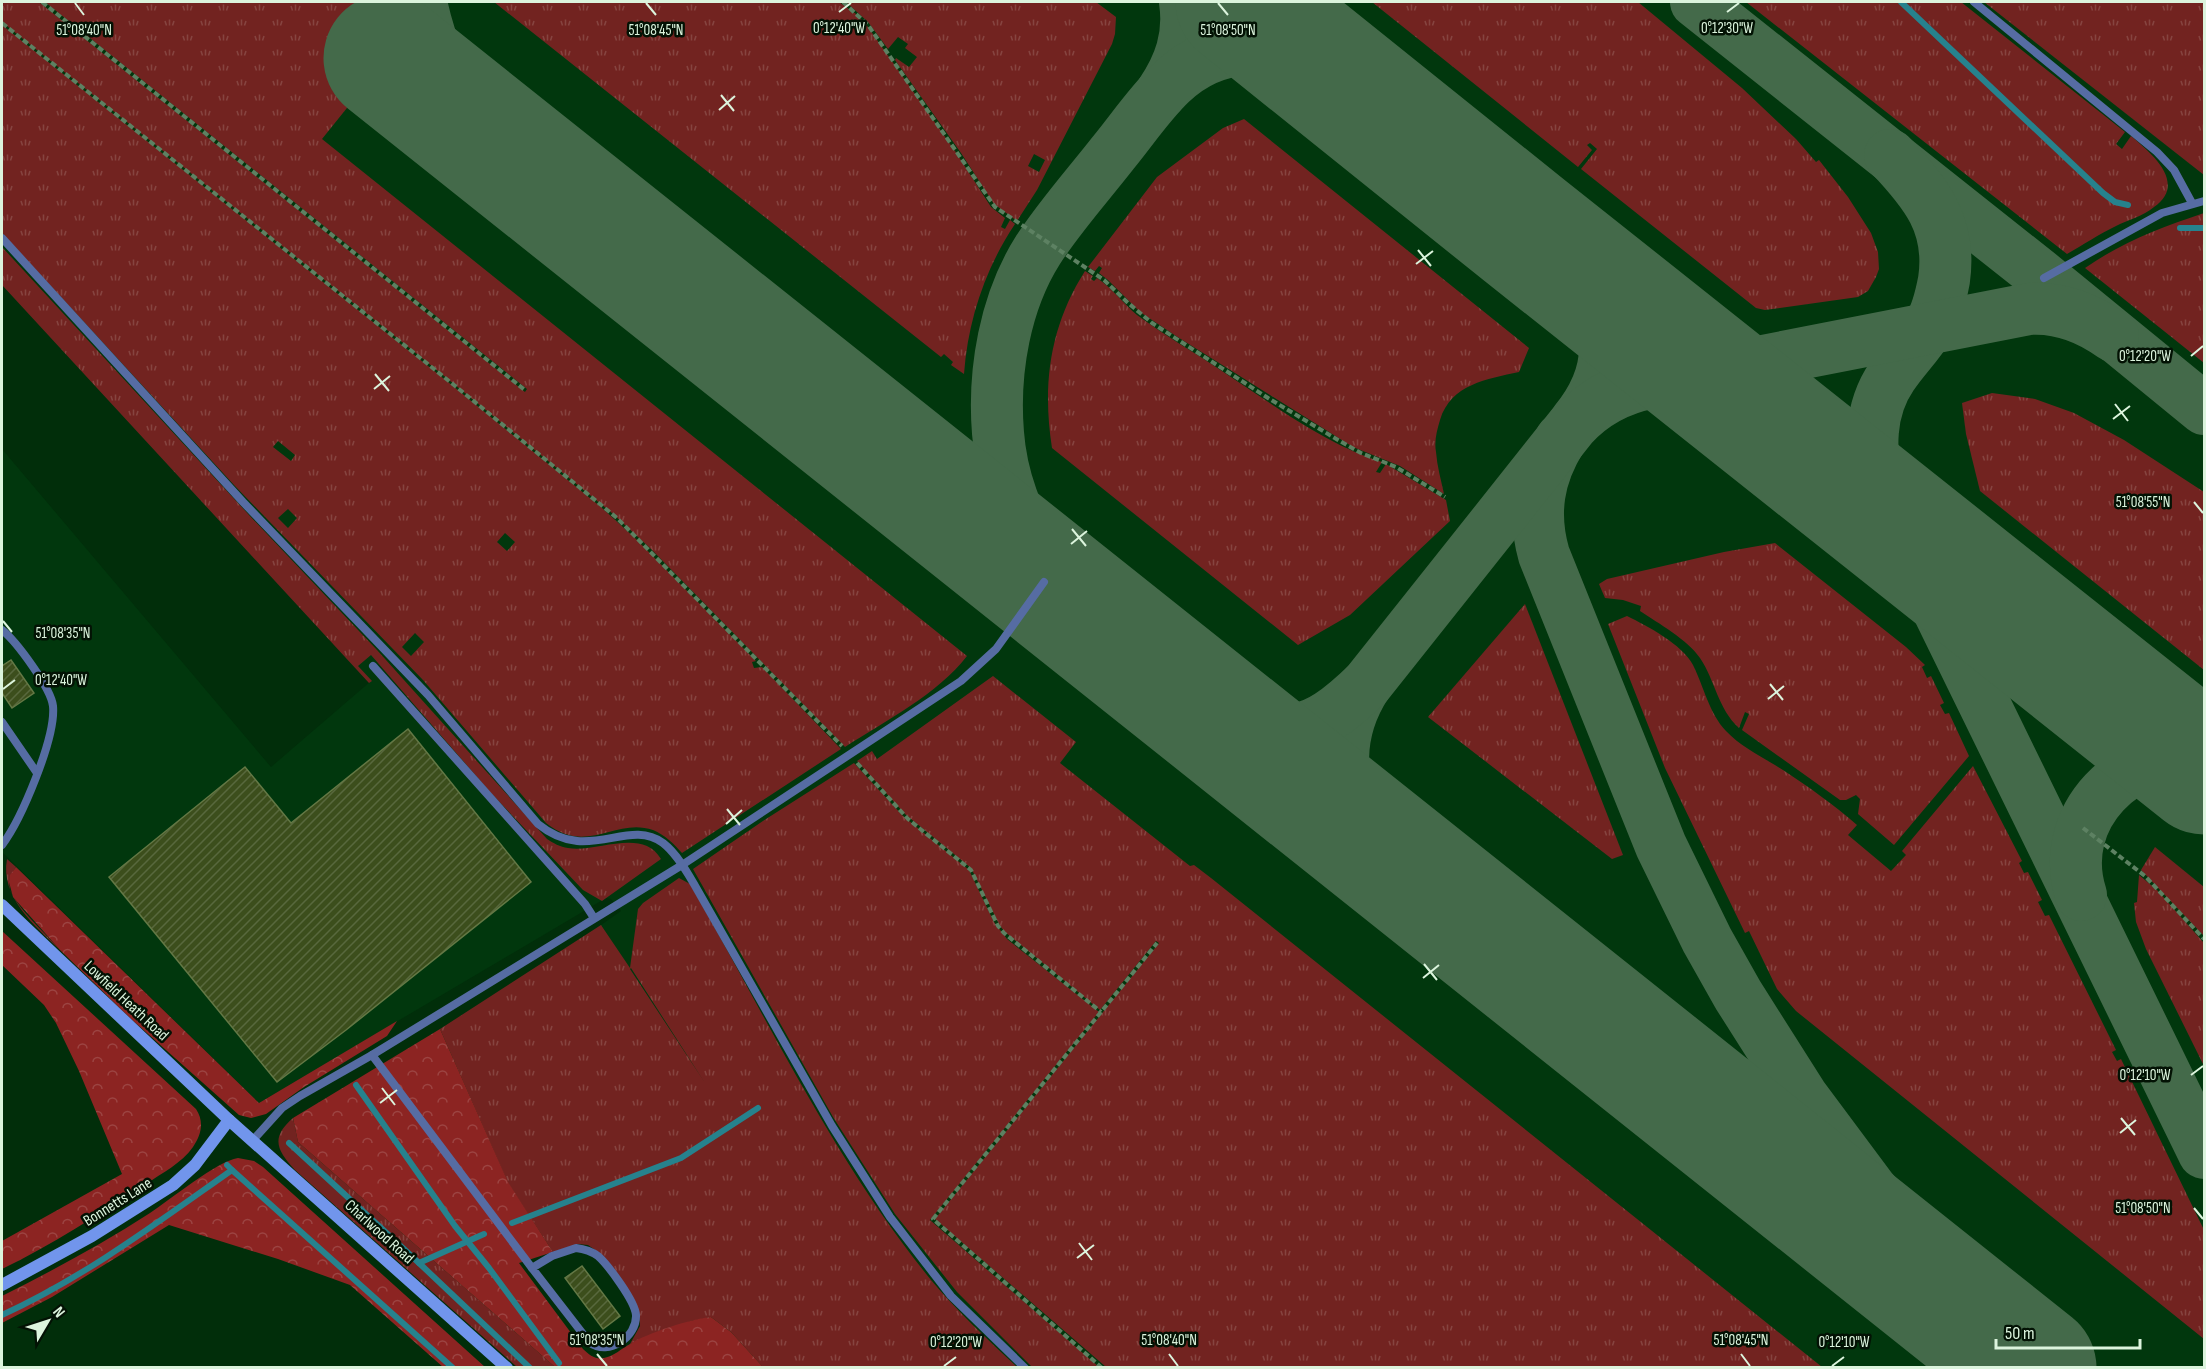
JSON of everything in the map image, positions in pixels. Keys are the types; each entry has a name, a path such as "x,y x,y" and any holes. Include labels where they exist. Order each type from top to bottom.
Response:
{"street":[{"name":"Lowfield Heath Road","path":"2,905 229,1120"},
{"name":"Charlwood Road","path":"229,1120 507,1368"},
{"name":"Bonnetts Lane","path":"2,1285 92,1236 173,1185 195,1165 229,1120"}],"lane":[{"path":"1974,2 2157,152 2174,170 2192,203"},
{"path":"2044,278 2152,218 2169,210 2205,201"},
{"path":"2,238 261,521 428,695 538,824 555,836 576,842 597,842 639,834 649,836 667,846 682,865 832,1126 890,1217 951,1296 1025,1368"},
{"path":"252,1140 290,1102 372,1055 682,865 974,671 1004,640 1044,582"},
{"path":"2,630 29,663 52,702 53,710 50,730 37,773 20,815 2,844"},
{"path":"373,666 585,904 594,918"},
{"path":"2,722 37,773"},
{"path":"372,1055 580,1332 594,1345 604,1349 613,1347 630,1332 635,1320 634,1307 603,1261 594,1254 583,1249 573,1249 552,1256 532,1268"}],"path":[{"path":"42,2 526,390"},
{"path":"843,2 868,25 994,207 1104,280 1137,312 1258,392 1361,453 1396,467 1445,497"},
{"path":"2,23 617,518 849,754 908,819 971,870 998,926 1004,933 1101,1012"},
{"path":"2083,828 2145,876 2205,939"},
{"path":"1102,1368 933,1219 1157,943"}],"shaded area":[{"path":"2,2 2204,2 2204,1367 888,1367 601,925 621,911 611,899 606,898 259,1103 2,852 2,449 271,767 371,681 2,278"}],"green space":[{"path":"2,2 39,2 525,392 527,389 45,2 389,2 397,43 385,55 359,93 322,139 967,656 955,670 926,695 845,747 651,549 612,513 2,22"},
{"path":"494,2 839,2 856,14 868,27 955,151 991,207 1005,218 1001,227 1005,229 1010,220 1015,224 995,259 980,296 969,334 964,374 951,365 953,362 944,354 941,357"},
{"path":"846,2 1096,2 1116,17 1112,44 1037,190 1017,221 994,204 895,60 896,58 909,67 917,57 905,48 908,44 898,37 888,49 868,22","holes":["1034,154 1045,160 1039,172 1028,166"]},
{"path":"1372,2 1638,2 1742,88 1796,139 1816,162 1819,160 1848,197 1871,233 1878,252 1879,269 1876,277 1868,291 1858,297 1765,310 1756,308 1581,169 1597,149 1590,143 1587,145 1592,150 1578,167"},
{"path":"1746,2 1961,2 2125,132 2116,144 2122,149 2131,136 2148,151 2163,169 2167,178 2168,188 2164,198 2145,213 2110,229 2067,254"},
{"path":"1984,2 2204,2 2204,175"},
{"path":"2,25 602,508 636,539 756,661 752,662 754,668 762,667 841,749 682,853 661,834 653,830 639,827 626,828 601,834 575,836 561,832 546,823 423,680 235,486 2,233","holes":["278,441 295,455 291,461 273,447","288,509 297,518 288,528 278,518","505,533 515,542 507,551 497,542","415,633 424,642 411,656 402,647"]},
{"path":"1244,119 1529,348 1519,372 1472,385 1452,398 1445,408 1435,444 1444,494 1400,466 1353,447 1176,336 1140,312 1099,273 1102,268 1099,266 1095,271 1088,267 1157,177 1223,128"},
{"path":"2204,213 2204,363 2085,268 2143,236"},
{"path":"2,247 377,650 547,839 562,847 580,849 618,843 643,844 661,859 602,901 583,890 491,793 371,655 358,666 372,681 369,683 2,285"},
{"path":"1085,271 1093,276 1091,279 1094,281 1097,278 1113,291 1137,315 1279,409 1341,445 1382,462 1376,472 1380,473 1386,464 1446,500 1450,521 1350,615 1298,645 1052,448 1048,401 1052,356 1064,313"},
{"path":"1992,393 2035,399 2074,413 2124,440 2204,492 2204,670 1980,491 1966,434 1962,403"},
{"path":"1775,543 1906,647 1925,665 1922,667 1927,678 1931,676 1944,703 1940,705 1945,714 1949,713 1969,756 1894,845 1858,814 1860,799 1856,795 1840,800 1742,730 1749,714 1745,712 1739,728 1726,712 1695,651 1672,632 1640,611 1641,606 1623,600 1605,598 1599,584 1607,579 1724,552"},
{"path":"1525,604 1623,855 1612,859 1428,717"},
{"path":"1627,616 1663,636 1688,657 1715,716 1732,737 1802,783 1857,825 1848,835 1891,871 1906,855 1902,851 1973,766 2022,861 2019,863 2024,873 2028,872 2042,900 2038,902 2045,916 2049,915 2116,1050 2112,1052 2117,1061 2121,1059 2204,1230 2204,1339 1796,1011 1777,989 1749,931 1745,933 1665,768 1608,624"},
{"path":"993,676 1076,742 1060,763 1190,866 1194,865 1211,878 1822,1367 1106,1367 935,1219 1159,943 1156,941 1100,1010 1005,932 971,868 905,814 857,761 872,751 877,759"},
{"path":"854,763 903,816 969,870 994,922 1007,939 1099,1012 930,1220 1099,1367 1032,1367 957,1292 895,1214 833,1117 693,869"},
{"path":"2155,847 2204,887 2204,936 2141,870"},
{"path":"7,859 16,867 10,877 10,888 6,873"},
{"path":"16,867 259,1103 397,1021 387,1036 304,1087 266,1114 251,1118 239,1115 130,1018 60,950 13,897 9,882 10,875"},
{"path":"2139,875 2157,890 2204,943 2204,1066 2146,949 2136,922 2134,903 2137,902"},
{"path":"679,878 690,884 803,1087 863,1186 931,1280 962,1314 1017,1367 763,1367 731,1332 711,1317 691,1321 630,1344 640,1326 639,1313 601,1254 588,1245 578,1244 553,1252 508,1183 440,1029 601,925 630,968 638,909","holes":["631,968 705,1083 630,969"]},
{"path":"13,897 24,912 60,950 30,921"},
{"path":"2,931 196,1109 201,1123 200,1132 193,1147 171,1167 75,1229 2,1269 2,1241 122,1174 79,1071 56,1023 44,1005 2,965"},
{"path":"440,1029 508,1182 553,1252 519,1263 583,1349 593,1356 604,1358 658,1331 711,1317 731,1332 763,1367 555,1367 298,1142 293,1118"},
{"path":"293,1118 298,1142 555,1367 517,1367 295,1170 280,1150 279,1144 281,1132"},
{"path":"238,1158 254,1161 263,1167 485,1367 443,1367 350,1285 278,1259 169,1225 52,1297 2,1323 2,1296 95,1246 150,1213 206,1173"}],"building":[{"path":"11,660 34,693 12,708 2,693 2,666"},
{"path":"408,729 531,882 346,1030 277,1082 109,877 245,767 291,823"},
{"path":"582,1266 620,1316 603,1329 565,1278"}],"waterway":[{"path":"1901,2 2103,193 2115,202 2128,205"},
{"path":"2180,228 2204,228"},
{"path":"356,1085 455,1226 559,1363"},
{"path":"512,1223 681,1158 758,1108"},
{"path":"289,1143 419,1263"},
{"path":"2,1315 63,1284 149,1229 232,1170 227,1165"},
{"path":"232,1170 453,1368"},
{"path":"484,1234 419,1263 530,1368"}],"taxiway":[{"path":"421,2 437,57 457,95 481,125 534,174"},
{"path":"1161,93 1182,50 1186,27 1185,2"},
{"path":"1696,2 2044,278 2204,409"},
{"path":"1088,616 1046,564 1032,542 1018,513 1003,465 998,433 998,386 1004,338 1017,292 1038,250 1055,225 1148,108 1171,83 1189,69 1208,58 1228,52 1269,50 1309,62 1329,73"},
{"path":"1890,155 1915,183 1934,211 1944,243 1945,260 1943,286 1934,317 1884,389 1875,417 1872,447 1880,491 2204,1153"},
{"path":"1571,266 1585,285 1595,305 1602,324 1605,343 1604,363 1599,382 1575,422"},
{"path":"1212,715 1260,727 1278,730 1295,729 1328,717 1346,703 1367,684 1572,426 1589,410 1617,393 1650,383 2029,309 2052,310 2073,315 2113,336"},
{"path":"1561,439 1547,467 1539,495 1538,524 1544,555 1661,846 1707,940 1738,995 1802,1096 1872,1190 1968,1299 2039,1368"},
{"path":"1366,685 1349,720 1343,757 1344,776 1348,794 1356,812 1368,832 1387,854"},
{"path":"2081,895 2076,866 2079,839 2089,814 2104,793 2125,776 2149,763 2176,757 2204,758"}],"runway":[{"path":"1240,2 2204,770"},
{"path":"388,58 2032,1368"}]}
